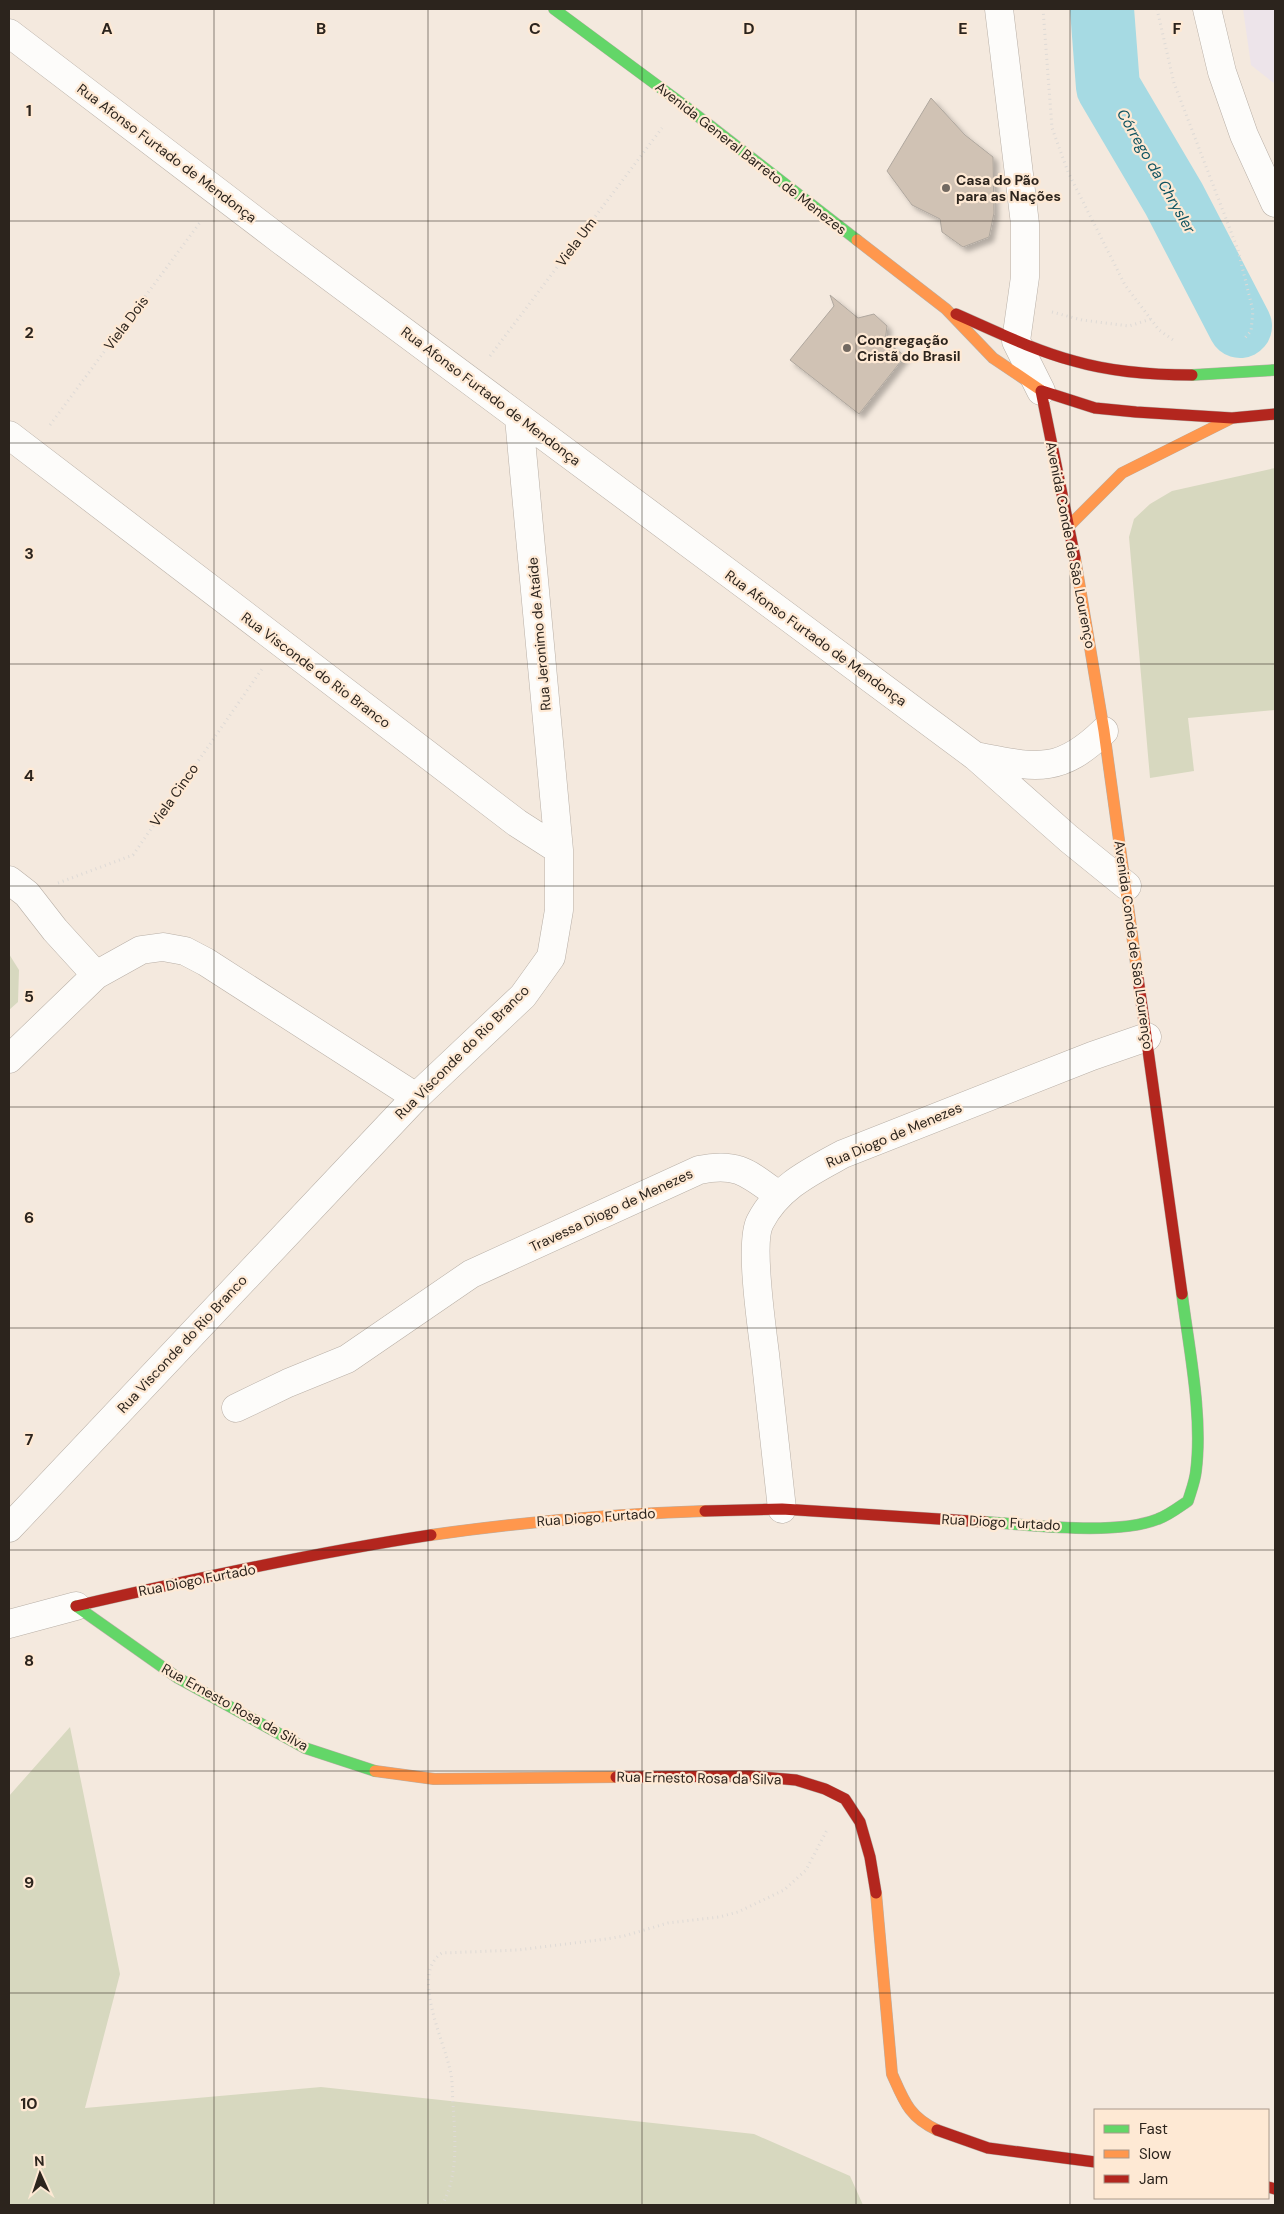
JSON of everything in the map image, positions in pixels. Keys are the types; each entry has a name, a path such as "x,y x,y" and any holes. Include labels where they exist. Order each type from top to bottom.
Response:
{"street":[{"name":"Avenida General Barreto de Menezes","path":"554,9 681,103 946,309"},
{"path":"999,9 1025,224 1025,277 1016,341 1040,391"},
{"path":"1207,9 1222,72 1244,135 1275,203"},
{"name":"Rua Afonso Furtado de Mendonça","path":"9,33 519,418 976,756 1069,839 1127,886"},
{"path":"946,309 1016,341 1091,366 1198,375 1271,367"},
{"path":"946,309 993,358 1040,391 1095,408 1177,416 1232,418 1275,414"},
{"name":"Avenida Conde de São Lourenço","path":"1040,391 1069,526 1104,731 1127,886 1192,1368 1197,1432 1196,1472 1188,1501"},
{"name":"Rua Jeronimo de Ataíde","path":"519,418 559,850"},
{"path":"1069,526 1122,473 1232,418"},
{"name":"Rua Visconde do Rio Branco","path":"9,435 517,823 559,850 559,910 551,957 523,996 416,1097 9,1528"},
{"name":"Rua Afonso Furtado de Mendonça","path":"976,756 1029,766 1057,763 1086,749 1104,731"},
{"path":"18,887 96,974"},
{"path":"9,1059 96,974 140,950 163,947 184,951 206,962 416,1097"},
{"name":"Rua Diogo de Menezes","path":"782,1509 758,1289 757,1252 759,1224 778,1195 805,1174 843,1154 1092,1056 1147,1037"},
{"name":"Travessa Diogo de Menezes","path":"236,1408 288,1383 346,1359 471,1274 699,1170 718,1166 733,1167 752,1176 778,1195"},
{"name":"Rua Diogo Furtado","path":"9,1624 76,1606 182,1582 387,1542 488,1526 618,1514 782,1509 1073,1526 1126,1527 1159,1519 1188,1501"},
{"name":"Rua Ernesto Rosa da Silva","path":"76,1606 178,1678 304,1748 368,1770 434,1779 750,1776 796,1780 825,1789 844,1798"},
{"path":"844,1798 860,1822 870,1857 878,1902 892,2074 904,2101 920,2122 948,2135 972,2143 988,2148 1094,2162"}],"path":[{"path":"1043,9 1052,128 1068,172 1125,285 1159,330 1183,347"},
{"path":"1157,9 1174,83 1238,250 1253,311 1251,332 1238,346"},
{"name":"Viela Um","path":"471,380 681,103"},
{"name":"Viela Dois","path":"30,451 221,194"},
{"path":"1022,304 1082,320 1129,326 1151,319"},
{"name":"Viela Cinco","path":"18,887 133,855 281,643"},
{"path":"442,2205 446,2197 455,2153 451,2072 431,2004 428,1986 428,1969 434,1958 442,1953 518,1950 624,1936 668,1923 719,1917 738,1912 784,1890 806,1870 844,1798"}],"shaded area":[{"path":"1243,9 1275,9 1275,84 1251,65"}],"green space":[{"path":"1275,468 1275,710 1188,718 1194,771 1150,778 1129,537 1134,519 1150,504 1172,491"},
{"path":"9,954 19,970 18,1002 9,1010"},
{"path":"70,1727 120,1974 85,2108 321,2087 754,2134 850,2176 863,2205 9,2205 9,1796"}],"building":[{"name":"Casa do Pão para as Nações","path":"931,98 965,135 993,157 994,213 989,237 963,247 942,232 940,219 912,205 887,171"},
{"name":"Congregação Cristã do Brasil","path":"830,295 858,318 874,314 887,326 885,341 905,356 859,414 790,360 834,306"}],"waterway":[{"name":"Córrego da Chrysler","path":"1102,9 1108,87 1174,199 1240,326"}],"traffic: fast":[{"path":"554,9 681,103 857,240"},
{"path":"1192,375 1275,370"},
{"path":"986,1522 1074,1528 1120,1527 1158,1519 1188,1501 1196,1471 1198,1428 1182,1294"},
{"path":"76,1606 178,1678 305,1748 375,1771"}],"traffic: slow":[{"path":"857,240 946,309 993,358 1042,391"},
{"path":"1069,526 1122,473 1230,419"},
{"path":"1075,558 1104,731 1137,971"},
{"path":"431,1535 568,1519 705,1511"},
{"path":"375,1771 434,1779 616,1777"},
{"path":"876,1893 892,2074 904,2100 914,2114 937,2130"}],"traffic: jam":[{"path":"956,314 1029,346 1088,365 1132,372 1192,375"},
{"path":"1041,391 1075,558"},
{"path":"1042,391 1095,408 1232,418 1275,414"},
{"path":"1137,971 1182,1294"},
{"path":"705,1511 782,1509 986,1522"},
{"path":"76,1606 253,1567 431,1535"},
{"path":"616,1777 750,1776 796,1780 825,1789 845,1799 860,1822 870,1857 876,1893"},
{"path":"937,2130 988,2148 1094,2162"},
{"path":"1269,2187 1275,2189"}],"place":[{"name":"Casa do Pão para as Nações","path":"946,188"},
{"name":"Congregação Cristã do Brasil","path":"847,348"}]}
